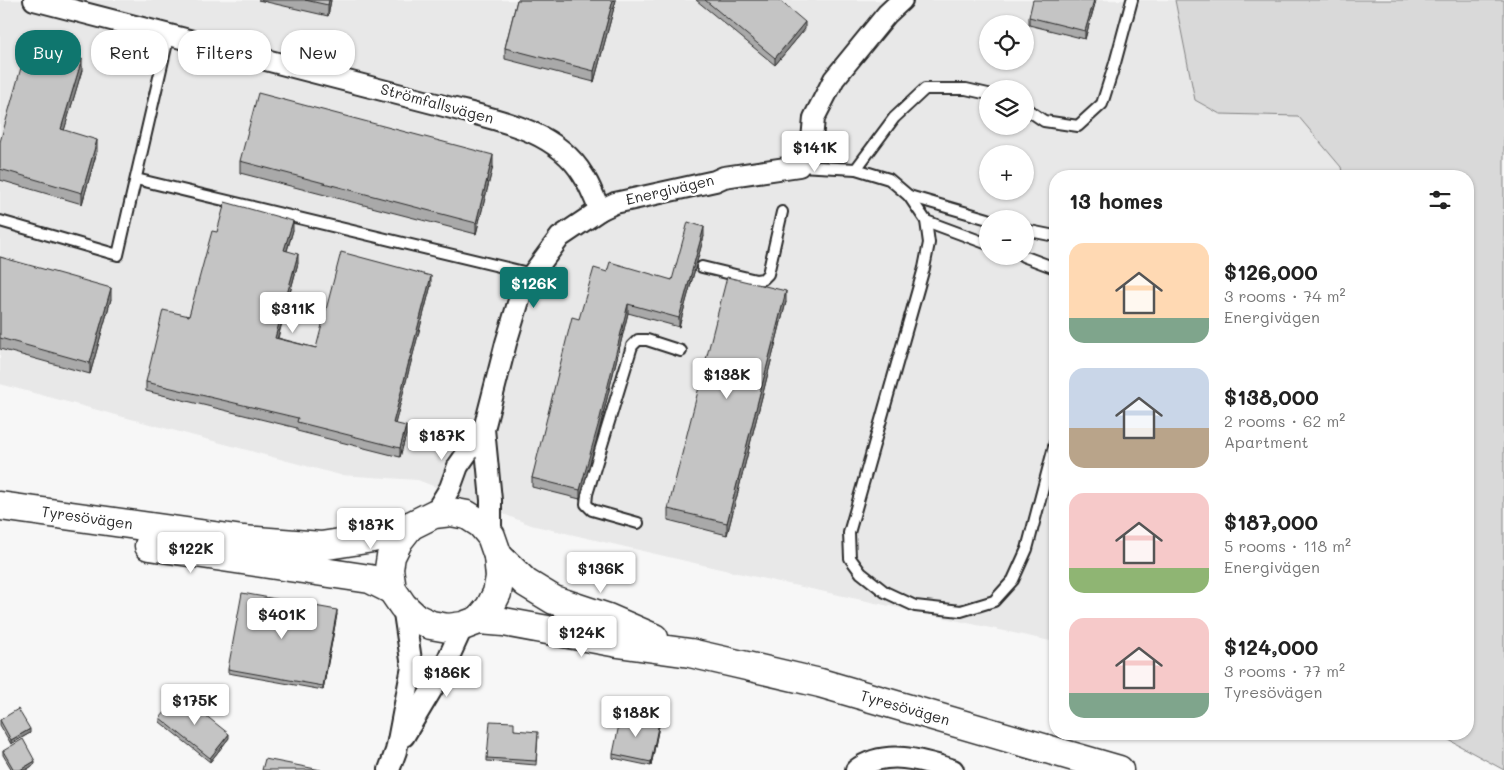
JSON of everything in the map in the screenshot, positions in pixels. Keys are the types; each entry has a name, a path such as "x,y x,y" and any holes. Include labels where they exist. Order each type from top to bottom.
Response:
{"main road":[{"name":"Tyresövägen","path":"0,506 243,540 321,546 373,538 422,520 451,512 467,515 481,524 494,546 526,583 554,600 608,618 690,653"},
{"path":"398,598 389,569 392,556 399,540 422,520"},
{"name":"Tyresövägen","path":"0,521 370,580 398,598 416,618 431,625 448,628 471,623 504,622 690,653 820,683 1118,770"},
{"path":"471,623 490,607 498,593 500,577 494,546"}],"street":[{"name":"Strömfallsvägen","path":"34,0 490,118 537,134 566,154 583,174 600,210"},
{"path":"799,166 812,140 814,118 834,79 887,14 902,0"},
{"name":"Energivägen","path":"494,546 484,429 506,343 523,287 560,237 600,210 629,199 715,181 724,177 799,166"},
{"name":"Energivägen","path":"422,520 450,488 458,466 484,429"},
{"path":"389,770 396,751 412,667 398,598"},
{"path":"396,751 471,623"},
{"path":"856,770 864,764 885,757 918,759 953,770"}],"lane":[{"path":"1034,114 1044,121 1078,126 1102,104 1132,0"},
{"path":"0,221 118,255 169,34"},
{"path":"856,169 894,118 924,89 966,89 979,92"},
{"path":"799,166 856,169 889,179 909,196 926,221 929,243 926,260 849,533 850,558 860,572 885,592 915,606 962,611 994,601 1013,580 1027,549 1049,466"},
{"path":"136,179 532,274"},
{"path":"909,196 979,216"},
{"path":"702,267 756,280 763,279 768,274 782,212"},
{"path":"926,221 979,241"},
{"path":"1034,232 1049,235"},
{"path":"1034,260 1049,266"},
{"path":"638,523 592,510 586,504 587,494 632,346 638,340 647,340 681,351"}],"shaded area":[{"path":"0,0 1175,0 1180,26 1220,114 1298,116 1341,167 1342,170 1049,170 1049,641 733,572 531,525 418,480 340,475 0,384"},
{"path":"1175,0 1504,0 1504,770 1449,740 1474,740 1474,170 1342,170 1298,116 1220,114 1195,100"}],"building":[{"path":"305,0 329,0 328,5"},
{"path":"517,0 613,0 594,71 505,48"},
{"path":"705,0 779,0 805,22 775,58"},
{"path":"1033,0 1094,0 1085,31 1034,18 1034,15 1029,15"},
{"path":"19,75 77,75 61,129 97,140 82,193 0,169 0,142"},
{"path":"258,93 493,155 476,223 240,161"},
{"path":"225,202 293,221 284,250 298,254 275,338 316,348 341,252 431,276 393,423 406,426 400,448 297,422 298,418 146,382 163,310 189,316 212,231 217,232"},
{"path":"688,222 704,227 679,318 628,304 580,490 532,478 572,317 579,319 594,268 607,272 610,262 672,280"},
{"path":"0,257 111,288 90,363 0,338"},
{"path":"727,277 786,291 727,523 668,509"},
{"path":"242,593 337,610 323,686 228,669"},
{"path":"180,695 229,734 210,758 160,718"},
{"path":"18,709 30,729 11,740 0,720"},
{"path":"621,715 659,722 651,762 613,754"},
{"path":"490,721 514,722 514,730 538,732 536,761 487,758"},
{"path":"23,739 35,761 20,770 14,770 3,751"},
{"path":"265,759 321,770 262,770"}]}
